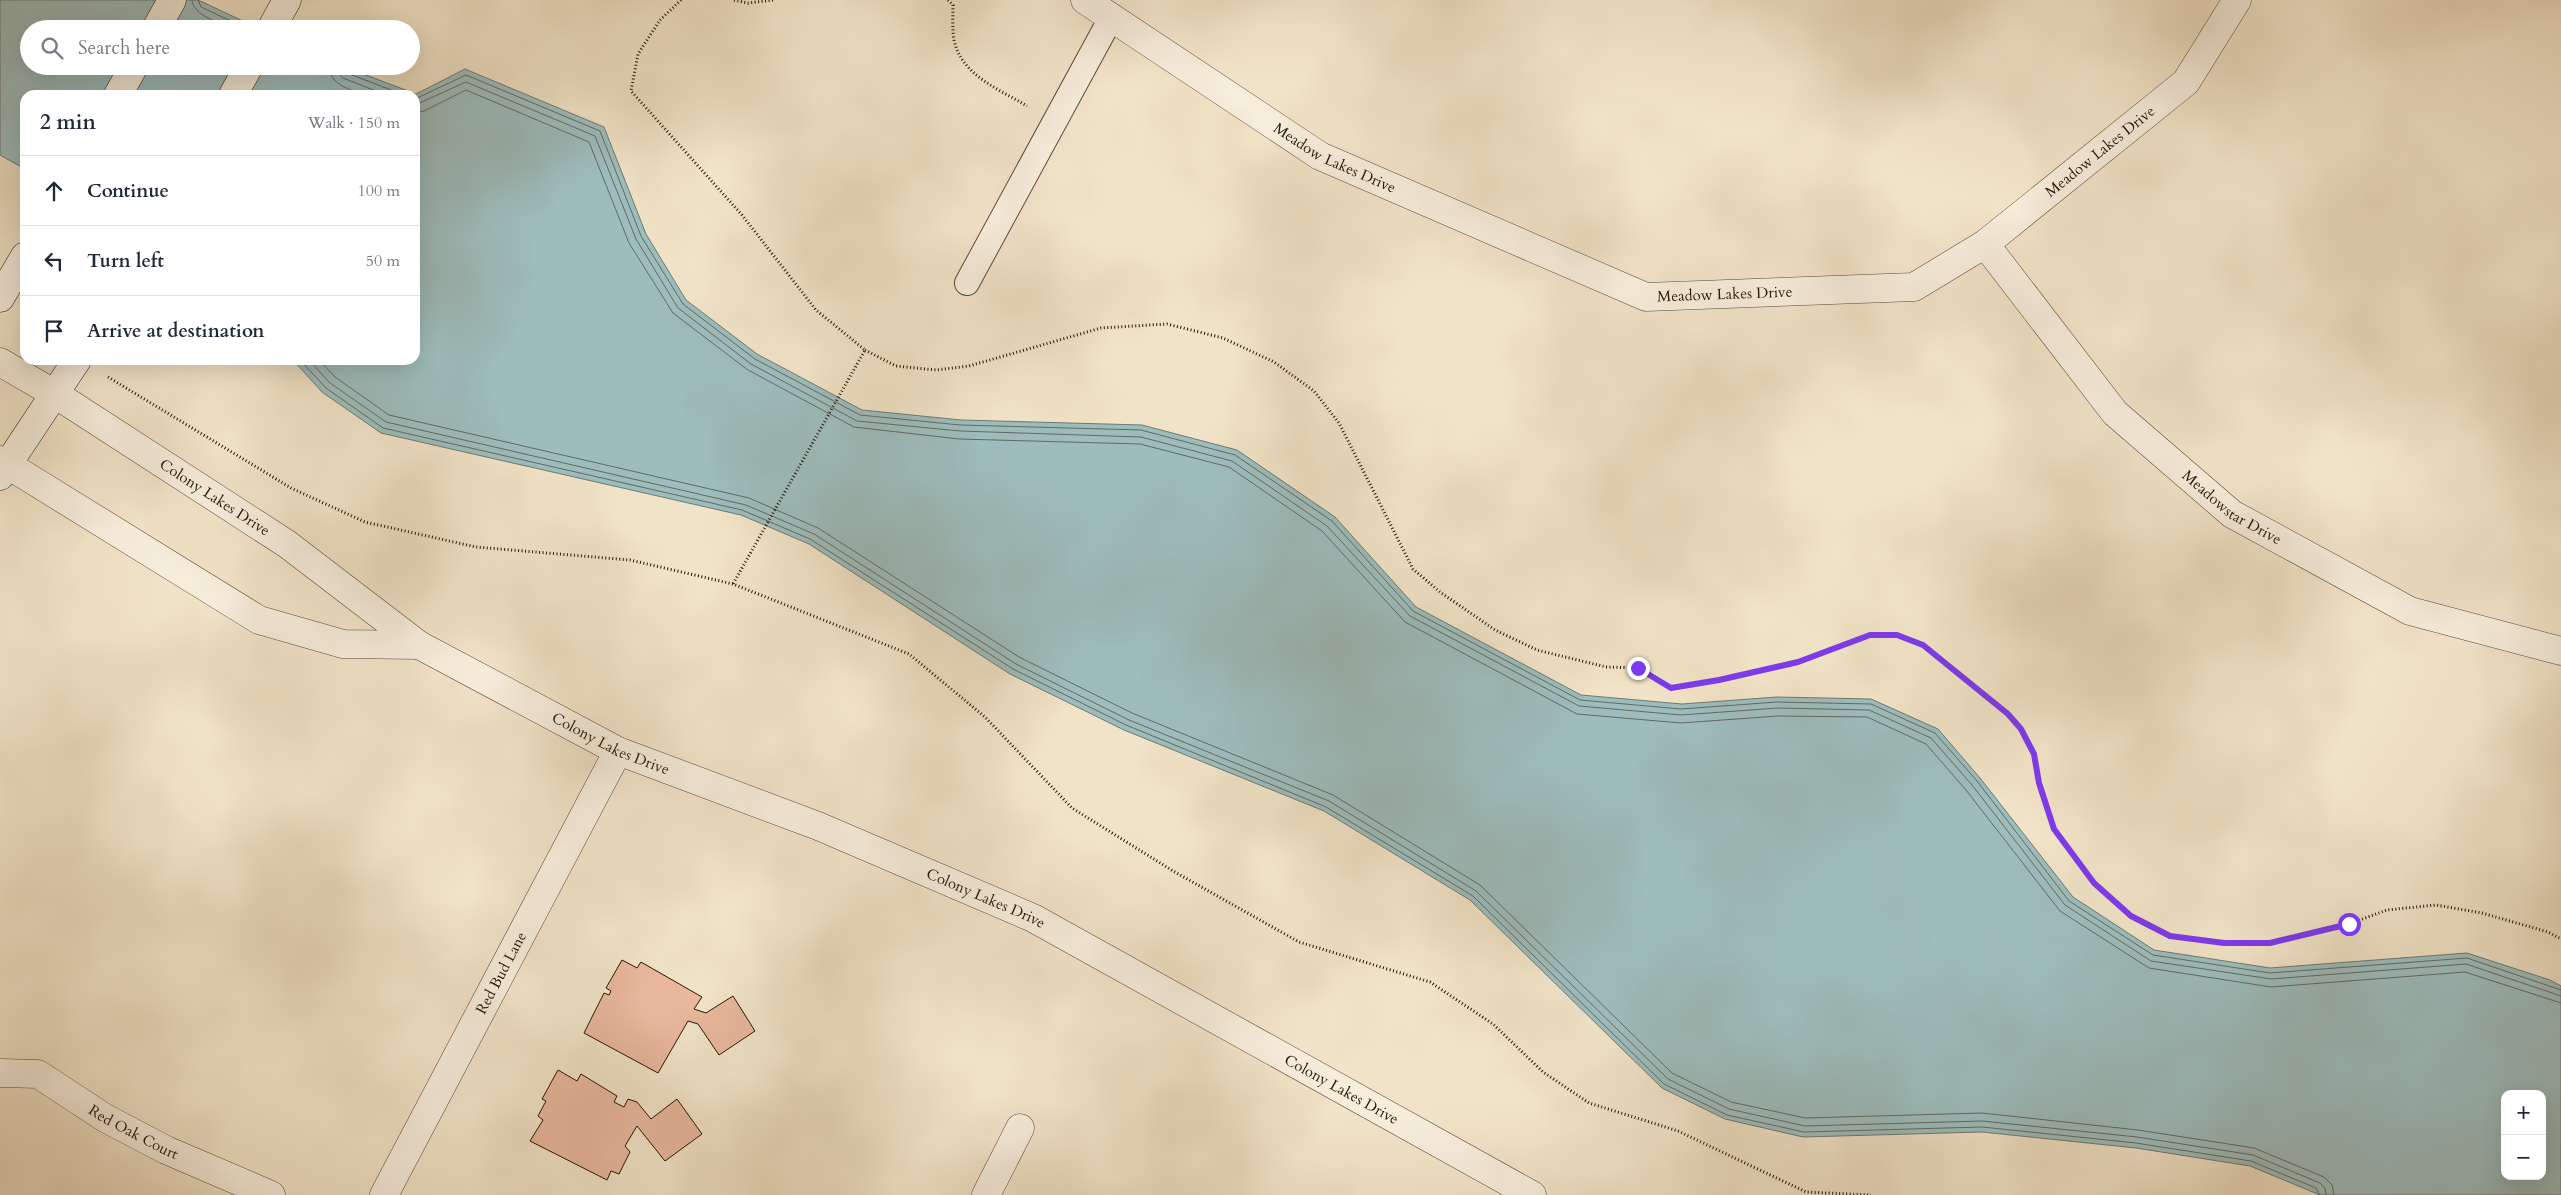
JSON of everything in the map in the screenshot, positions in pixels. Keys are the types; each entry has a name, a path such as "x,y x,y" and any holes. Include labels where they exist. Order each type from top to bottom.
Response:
{"street":[{"path":"161,20 172,0"},
{"path":"276,20 287,0"},
{"name":"Meadow Lakes Drive","path":"1085,0 1320,156 1646,297 1914,287 1985,244 2186,82 2237,0"},
{"path":"121,90 129,75"},
{"path":"236,90 244,75"},
{"name":"Meadowstar Drive","path":"1985,244 2116,413 2232,514 2410,611 2561,651"},
{"path":"0,298 20,264"},
{"name":"Colony Lakes Drive","path":"0,362 55,394 287,544 419,645 618,751 818,826 1033,918 1532,1195"},
{"path":"3,467 74,365"},
{"name":"Colony Lakes Drive","path":"3,467 259,620 343,644 419,645"},
{"name":"Red Bud Lane","path":"384,1195 618,751"},
{"name":"Red Oak Court","path":"0,1073 38,1074 105,1118 166,1150 271,1195"},
{"path":"986,1195 1020,1128"}],"lane":[{"path":"967,283 1111,18"}],"path":[{"path":"681,0 660,20 638,54 631,91 742,215 816,310 865,350 896,366 936,370 969,366 1101,328 1167,324 1223,338 1274,362 1314,391 1339,423 1414,569 1440,592 1495,630 1536,650 1606,667 1638,668 1671,688 1719,680 1798,662 1870,635 1897,635 1923,645 2008,714 2021,729 2034,754 2039,783 2054,829 2094,883 2131,916 2170,936 2224,943 2270,943 2349,924 2387,910 2436,905 2482,913 2548,932 2561,938"},
{"path":"734,0 748,3 773,0"},
{"path":"948,0 953,5 954,40 962,62 976,76 1055,122"},
{"path":"733,584 865,350"},
{"path":"105,374 291,488 365,522 476,547 630,560 733,584 908,654 985,717 1072,808 1173,871 1299,942 1430,982 1493,1024 1543,1072 1589,1103 1678,1131 1806,1192 1871,1195"}],"water":[{"path":"0,0 198,0 241,20 20,20 20,75 366,75 405,90 20,90 20,166 0,155"},
{"path":"465,69 604,127 646,234 686,300 757,354 862,410 961,420 1142,425 1237,450 1335,517 1416,607 1581,695 1682,704 1777,697 1871,699 1938,729 1980,778 2073,897 2154,950 2270,968 2467,953 2550,980 2561,986 2561,1195 2320,1195 2250,1166 2136,1148 1982,1132 1803,1137 1725,1119 1662,1088 1470,900 1324,811 1124,730 1010,674 809,544 741,515 381,433 322,392 298,365 420,365 420,92"}],"building":[{"path":"622,960 637,968 641,962 702,997 694,1009 706,1013 733,996 755,1031 719,1055 698,1024 688,1021 658,1073 584,1033 604,993 609,995 611,991 606,988"},
{"path":"558,1070 577,1081 581,1074 617,1096 614,1102 624,1107 628,1099 637,1102 651,1119 677,1099 702,1134 665,1161 637,1126 625,1146 630,1152 619,1174 611,1171 607,1180 530,1141 543,1120 538,1116 546,1101 542,1099"}],"route":[{"path":"1638,668 1671,688 1719,680 1798,662 1870,635 1897,635 1923,645 2008,714 2021,729 2034,754 2039,783 2054,829 2094,883 2131,916 2170,936 2224,943 2270,943 2349,924"}]}
